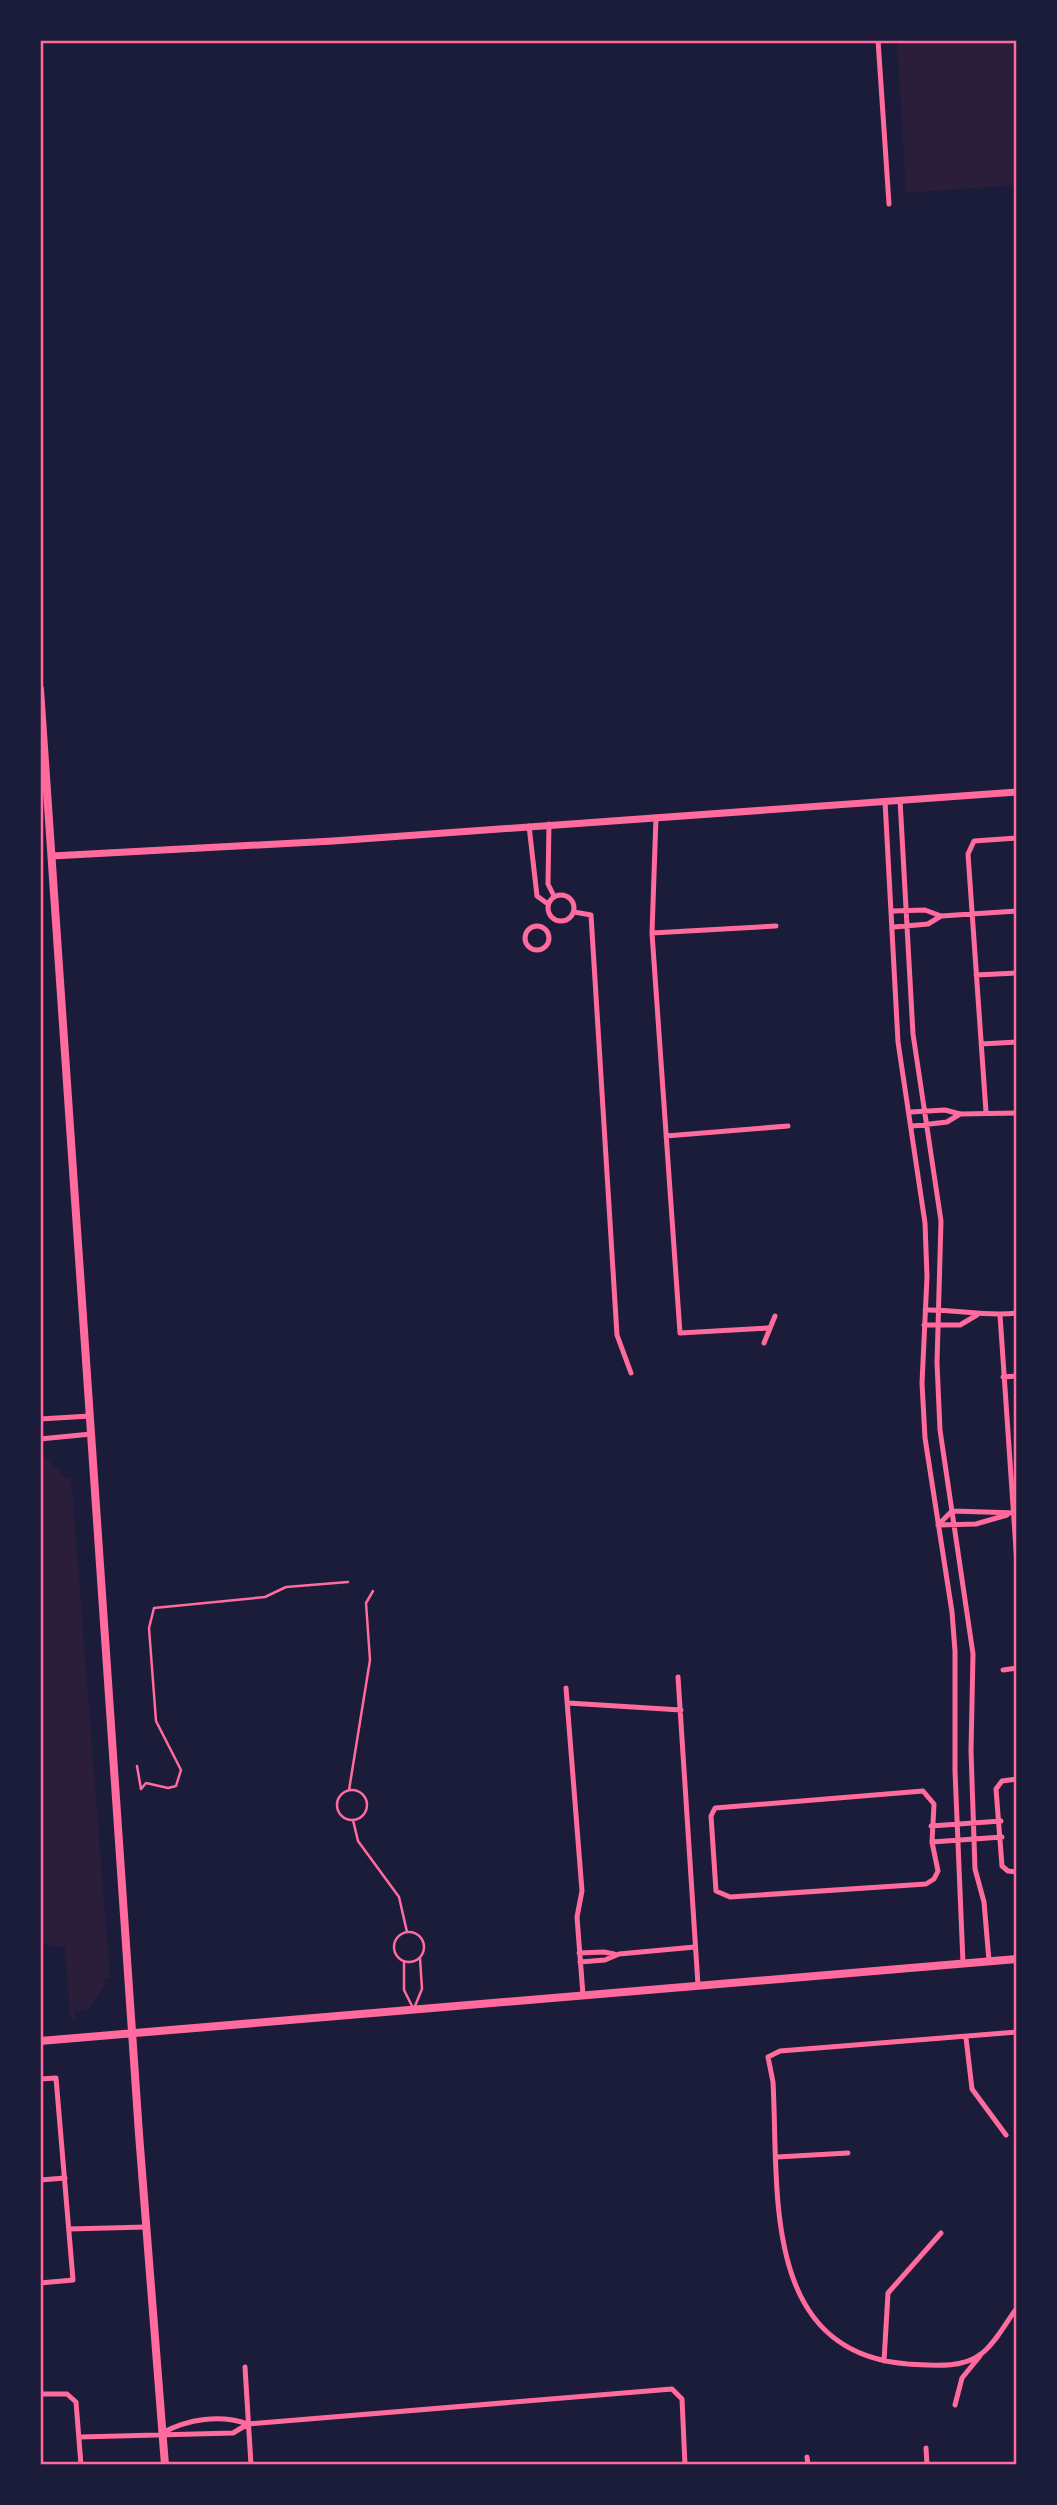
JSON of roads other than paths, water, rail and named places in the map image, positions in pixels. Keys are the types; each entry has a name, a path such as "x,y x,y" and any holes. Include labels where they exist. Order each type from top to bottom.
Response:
{"main road":[{"path":"40,690 132,2033 165,2465"},
{"path":"40,2041 1017,1959"}],"street":[{"path":"877,40 889,204"},
{"path":"52,856 333,841 1017,792"},
{"path":"900,800 913,1034 941,1222 937,1363 940,1430 973,1654 975,1869 984,1902 989,1961"},
{"path":"885,801 894,927 898,1042 911,1112 925,1223 922,1383 925,1438 954,1641 955,1771 960,1840 963,1963"},
{"path":"656,817 652,933 680,1333 768,1328"},
{"path":"549,824 548,884 554,896"},
{"path":"529,826 537,896 548,904 552,919"},
{"path":"986,1112 968,854 974,841 1017,838"},
{"path":"548,904 554,896"},
{"path":"554,896 570,898 574,912"},
{"path":"893,911 925,910 941,916 1017,911"},
{"path":"552,919 562,922 574,912 592,915 617,1335 631,1373"},
{"path":"894,927 928,924 941,916"},
{"path":"545,928 552,919"},
{"path":"536,926 545,928 549,937 546,946 537,950 529,947 524,939 527,930 536,926"},
{"path":"652,933 776,926"},
{"path":"976,975 1017,973"},
{"path":"981,1044 1017,1042"},
{"path":"911,1112 944,1110 960,1114 1017,1113"},
{"path":"912,1126 947,1122 960,1114"},
{"path":"666,1136 788,1126"},
{"path":"925,1310 958,1309 977,1315 1017,1313"},
{"path":"924,1325 960,1325 977,1315"},
{"path":"1000,1315 1017,1564"},
{"path":"764,1343 775,1316"},
{"path":"1003,1377 1017,1376"},
{"path":"40,1419 90,1416"},
{"path":"40,1439 91,1434"},
{"path":"1009,1448 1017,1447"},
{"path":"938,1525 952,1511 1015,1513"},
{"path":"938,1525 976,1524 1015,1513"},
{"path":"1003,1670 1017,1668"},
{"path":"678,1677 698,1985"},
{"path":"566,1688 582,1891 577,1917 583,1995"},
{"path":"568,1703 681,1710"},
{"path":"1017,1779 1002,1781 997,1786 1002,1866 1004,1870 1017,1872"},
{"path":"923,1791 928,1793 934,1804 932,1842 938,1871 934,1879 926,1884 730,1897 716,1891 711,1816 715,1808 721,1805 923,1791"},
{"path":"931,1826 1001,1821"},
{"path":"932,1842 1002,1837"},
{"path":"960,1870 975,1869"},
{"path":"579,1953 604,1952 614,1955 695,1947"},
{"path":"580,1962 605,1960 614,1955"},
{"path":"981,2354 967,2361 936,2366 884,2361 862,2354 834,2338 811,2316 794,2287 782,2242 773,2082 768,2057 780,2051 1017,2032"},
{"path":"966,2038 972,2089 1006,2135"},
{"path":"40,2079 56,2078 74,2280 40,2283"},
{"path":"777,2157 848,2153"},
{"path":"40,2180 65,2178"},
{"path":"69,2230 146,2227"},
{"path":"884,2361 888,2293 941,2233"},
{"path":"955,2405 962,2378 1017,2308"},
{"path":"245,2367 251,2465"},
{"path":"162,2433 184,2422 233,2419 248,2424 661,2390 677,2393 683,2409 685,2465"},
{"path":"40,2394 61,2393 72,2397 78,2407 81,2465"},
{"path":"80,2437 162,2433 186,2436 233,2434 248,2424"},
{"path":"926,2448 927,2465"},
{"path":"807,2457 808,2465"}],"lane":[{"path":"137,1766 141,1789 146,1783 168,1788 176,1786 181,1770 156,1721 149,1628 154,1608 265,1597 286,1587 348,1582"},
{"path":"354,1820 340,1815 336,1807 338,1798 349,1790 370,1660 366,1603 373,1591"},
{"path":"349,1790 360,1792 367,1804 365,1813 354,1820"},
{"path":"354,1820 358,1841 400,1897 407,1932"},
{"path":"413,2009 422,1989 420,1958 424,1950 422,1938 407,1932 401,1934 394,1945 398,1957 404,1961 420,1958"},
{"path":"404,1961 404,1990 413,2009"}]}
